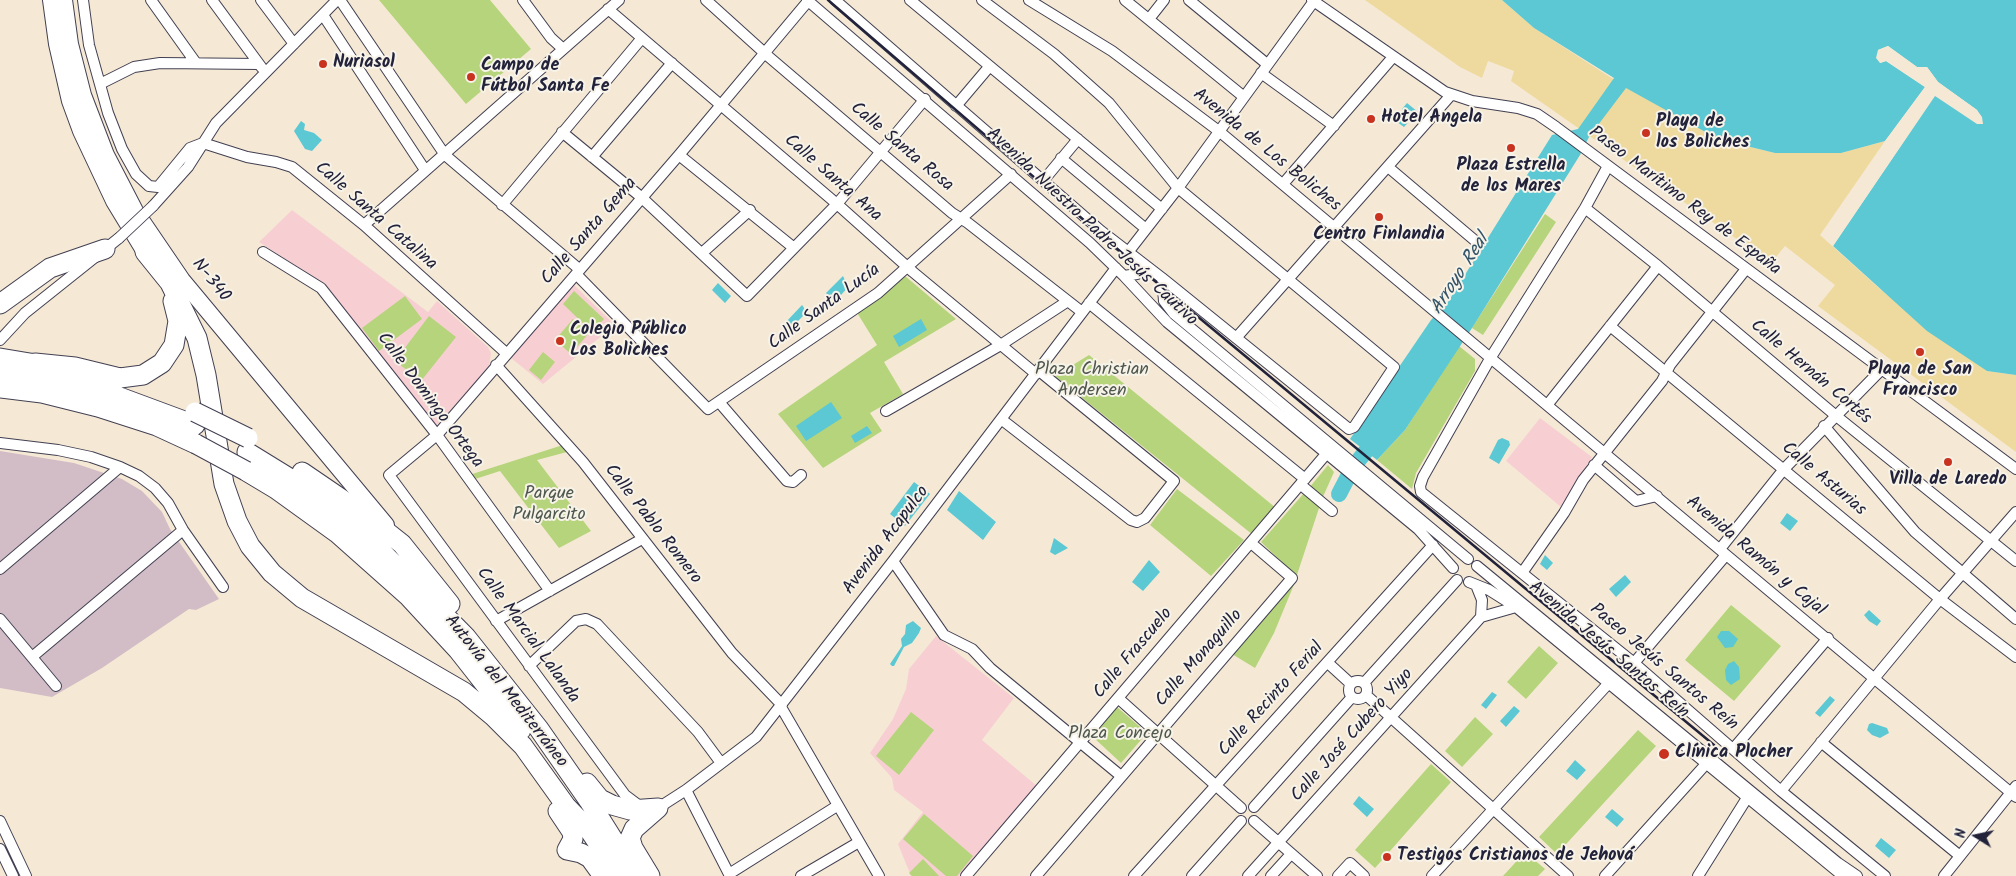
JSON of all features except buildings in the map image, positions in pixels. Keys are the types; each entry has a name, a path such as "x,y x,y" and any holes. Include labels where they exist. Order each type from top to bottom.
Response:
{"highway":[{"path":"0,304 50,268 112,244"},
{"path":"0,358 75,367 120,378 143,375 162,363 174,345 178,321 174,303 145,252"},
{"path":"145,252 170,283 197,338 206,375 224,484 237,520 250,546 272,573 302,598 456,687 494,717 523,746 566,806 590,831"},
{"path":"35,363 127,386 196,427"},
{"name":"Autovía del Mediterráneo","path":"0,372 58,380 106,392 247,445 299,484 376,546 466,636 539,729 636,876"},
{"name":"Autovía del Mediterráneo","path":"0,388 42,393 98,406 157,426 196,427 246,471 337,533 409,597 458,650 515,722 620,876"},
{"path":"247,445 368,517 402,544 515,686 539,729"},
{"path":"494,717 572,832 573,839 567,850 581,853 590,858 603,876"},
{"path":"555,753 572,764 600,799 630,810 652,808"},
{"path":"650,876 633,848 630,838 634,829 652,808"}],"main road":[{"path":"50,0 57,44 70,100 81,131 110,193 145,252"},
{"name":"N-340","path":"64,0 70,44 86,103 106,155 135,211 182,280 402,544"}],"street":[{"path":"83,0 89,45 98,79 122,149 136,174 149,186 158,187 190,148 203,143"},
{"path":"151,0 196,63"},
{"path":"212,0 265,73"},
{"path":"262,0 294,44"},
{"path":"2,338 25,313 112,244 153,206 188,167 216,123 339,0 445,155 577,272 708,409 719,402 787,481 793,482 800,475"},
{"path":"523,0 551,38 562,48"},
{"path":"364,225 425,170 445,155 562,48 619,0"},
{"name":"Calle Santa Rosa","path":"706,0 764,53 952,213 1082,312"},
{"name":"Calle Santa Gema","path":"389,475 436,436 679,155 808,0"},
{"name":"Avenida Nuestro Padre Jesús Cautivo","path":"808,0 925,99 1116,268 1167,322 1333,454"},
{"name":"Avenida Nuestro Padre Jesús Cautivo","path":"835,0 1043,181 1140,262 1349,429 1354,427 1394,366 1287,279"},
{"path":"910,0 1162,209"},
{"path":"982,0 1054,54 1109,103 1178,188 1287,279"},
{"name":"Avenida de Los Boliches","path":"1028,0 1112,51 1220,132 1473,342"},
{"path":"1125,0 1244,97"},
{"path":"1149,19 1164,0"},
{"path":"1189,0 1264,69 1334,126"},
{"path":"1129,251 1220,132 1313,1"},
{"name":"Paseo Marítimo Rey de España","path":"1313,1 1431,84 1451,95 1518,108 1537,114 1553,124 2016,469"},
{"name":"Calle Santa Ana","path":"608,9 1000,346 1037,372 1174,481 1145,518 1137,522 1001,418"},
{"path":"323,15 425,170"},
{"path":"502,204 642,38"},
{"path":"1283,184 1393,57"},
{"path":"98,79 134,68 160,63 259,64"},
{"path":"592,157 672,63"},
{"path":"956,106 989,67"},
{"path":"1236,338 1451,95"},
{"path":"562,132 641,197 747,296 837,204 925,99"},
{"path":"1043,181 1078,138"},
{"name":"Calle Santa Catalina","path":"203,143 247,157 276,162 292,168 364,225 506,353"},
{"path":"679,155 750,210 794,248"},
{"path":"1060,161 1146,229"},
{"path":"1491,357 1585,208 1608,166"},
{"path":"1388,167 1479,244"},
{"name":"Calle Santa Lucía","path":"719,402 878,293 1011,174"},
{"name":"Calle Hernán Cortés","path":"1585,208 1658,266 1835,415 2016,562"},
{"path":"702,253 750,210"},
{"path":"1104,258 1101,249 1103,243 1113,239"},
{"name":"Calle Domingo Ortega","path":"263,252 321,288 436,436 550,591"},
{"path":"1124,276 1137,274 1140,262"},
{"path":"1548,404 1658,266"},
{"name":"Avenida Acapulco","path":"652,808 686,790 756,737 782,706 1116,268"},
{"path":"1522,573 1564,513 1594,465 1662,381 1666,372 1746,269"},
{"name":"Avenida Nuestro Padre Jesús Cautivo","path":"1162,278 1164,301 1174,314 1333,454"},
{"path":"886,411 1000,346 1068,301"},
{"path":"1089,303 1303,482 1332,511"},
{"name":"Calle Asturias","path":"1610,326 1940,598 2016,657"},
{"name":"Avenida Ramón y Cajal","path":"1473,342 1723,552 2014,792"},
{"name":"Paseo Jesús Santos Reín","path":"1491,357 1420,486 1424,495 1634,663 1734,748 1781,791 1885,876"},
{"name":"Calle Pablo Romero","path":"496,365 583,462 732,654 782,706 837,806 879,876"},
{"path":"1634,663 1723,552 1784,469 1824,426 1881,370"},
{"path":"1824,426 1915,532 2016,619"},
{"path":"0,443 58,450 120,467 154,488 168,503 182,530 223,587"},
{"path":"1333,454 1477,566 1477,574 1473,584"},
{"name":"Calle Frascuelo","path":"966,876 1303,482 1333,454"},
{"path":"1594,465 1636,501 1657,496"},
{"path":"0,569 120,467"},
{"name":"Calle Marcial Lalanda","path":"389,475 624,796 652,808"},
{"path":"1376,488 1433,545 1453,568 1457,580 1473,584"},
{"path":"1781,791 1940,598 2016,512"},
{"path":"32,657 182,530"},
{"path":"496,621 642,539"},
{"name":"Calle Monaguillo","path":"1036,876 1292,578 1251,543"},
{"name":"Calle Recinto Ferial","path":"1134,876 1433,545"},
{"path":"1453,568 1460,559 1468,559"},
{"path":"893,561 944,635 972,649 990,668 1121,776"},
{"name":"Avenida Jesús Santos Reín","path":"1477,566 1857,876"},
{"path":"1364,683 1457,580"},
{"path":"1473,584 1482,600 1481,617 1497,611 1516,608"},
{"name":"Avenida Jesús Santos Reín","path":"1473,584 1489,590 1516,608 1843,876"},
{"name":"Calle José Cubero Yiyo","path":"1248,876 1481,617"},
{"path":"0,619 56,686"},
{"path":"529,666 576,621 586,619 597,624 698,732 721,764"},
{"path":"1734,748 1828,638"},
{"path":"1328,663 1351,684"},
{"path":"1356,681 1364,683 1367,688 1366,695 1360,700 1352,697 1349,692 1351,684 1356,681"},
{"path":"1432,876 1608,684"},
{"path":"1366,695 1568,876"},
{"path":"1254,807 1352,697"},
{"path":"1118,698 1241,808"},
{"path":"1821,742 1960,856"},
{"path":"1605,876 1706,764"},
{"path":"686,790 730,875 837,806"},
{"path":"1944,876 2014,792"},
{"path":"1698,876 1747,798"},
{"path":"1248,805 1254,807 1257,815 1254,821 1246,824 1241,821 1238,813 1241,808 1248,805"},
{"path":"0,821 26,876"},
{"path":"1192,876 1241,821"},
{"path":"1254,821 1317,876"},
{"path":"800,876 859,842"},
{"path":"0,849 13,876"},
{"path":"1271,876 1291,854"},
{"path":"1338,876 1350,863 1364,876"}],"shaded area":[{"path":"292,210 428,312 437,301 488,347 491,353 489,367 436,426 325,284 259,242"},
{"name":"Colegio Público Los Boliches","path":"574,285 615,325 543,384 511,358"},
{"path":"1540,418 1592,457 1561,507 1506,461"},
{"path":"0,451 74,463 122,479 142,491 162,512 170,529 219,599 196,610 189,609 102,668 52,697 0,688"},
{"path":"936,636 1014,698 982,740 1037,786 959,876 911,876 898,844 923,812 894,790 892,778 870,753 893,719 906,689 909,669"}],"green space":[{"name":"Campo de Fútbol Santa Fe","path":"379,0 490,0 531,49 466,104"},
{"path":"1545,214 1556,222 1483,335 1472,328"},
{"path":"905,276 956,319 884,362 903,394 870,413 882,431 823,468 778,414 877,345 856,311 884,295"},
{"path":"574,291 604,319 592,332 563,304"},
{"path":"405,296 422,319 379,351 362,328"},
{"path":"429,316 456,337 421,381 395,361"},
{"path":"573,319 589,333 571,354 555,340"},
{"path":"1459,346 1475,359 1475,371 1416,473 1412,489 1377,460 1405,430"},
{"path":"543,352 555,362 541,380 529,370"},
{"name":"Plaza Christian Andersen","path":"1089,355 1276,508 1253,535 1055,376"},
{"name":"Parque Pulgarcito","path":"566,444 571,449 567,452 537,460 591,531 559,548 500,471 469,481 466,476"},
{"path":"1328,465 1334,472 1322,499 1309,488"},
{"path":"1177,489 1244,540 1211,576 1150,525"},
{"path":"1305,492 1320,505 1293,587 1274,633 1255,668 1232,654 1294,576 1261,542"},
{"path":"1731,605 1781,646 1734,701 1685,660"},
{"path":"1539,646 1558,663 1526,699 1507,682"},
{"name":"Plaza Concejo","path":"1117,707 1147,733 1121,763 1093,737"},
{"path":"911,712 934,730 899,775 876,756"},
{"path":"1475,717 1493,734 1462,767 1445,751"},
{"path":"1638,730 1656,746 1557,854 1539,837"},
{"path":"1431,764 1451,782 1375,868 1355,850"},
{"path":"924,814 973,856 957,876 946,876 903,839"},
{"path":"1525,852 1545,869 1538,876 1503,876"},
{"path":"923,859 939,876 912,876 909,873"}],"sand":[{"name":"Playa de los Boliches","path":"1365,0 1502,0 1534,28 1627,88 1718,139 1775,153 1841,153 1885,141 1820,235 1880,289 1987,371 2016,375 2016,452 1818,306 1835,285 1785,246 1771,263 1511,81 1514,71 1488,61 1482,78 1460,67"}],"water":[{"path":"1502,0 2016,0 2016,375 1987,371 1927,331 1833,246 1935,95 1977,123 1982,124 1977,110 1938,82 1927,67 1917,67 1888,46 1878,50 1880,63 1886,61 1925,87 1885,141 1841,153 1775,153 1718,139 1626,88 1589,137 1580,155 1474,325 1405,430 1377,460 1350,439 1431,320 1448,302 1552,135 1578,129 1614,78 1534,28"},
{"path":"1407,103 1418,112 1404,127 1397,122 1406,113 1402,109"},
{"path":"301,121 305,124 304,130 314,133 322,140 312,151 305,149 294,131"},
{"path":"843,276 848,287 835,302 826,293"},
{"path":"718,283 731,296 725,303 712,290"},
{"path":"802,305 807,312 791,328 786,322"},
{"path":"921,319 927,330 899,347 893,336"},
{"path":"831,402 842,418 806,441 796,426"},
{"path":"867,426 872,433 855,443 851,436"},
{"path":"1502,438 1509,441 1510,445 1499,464 1489,458 1498,440"},
{"path":"914,482 930,494 905,526 890,514"},
{"path":"959,491 996,522 983,540 947,510"},
{"path":"1787,513 1798,521 1790,531 1780,523"},
{"path":"1054,538 1068,548 1055,555 1050,552"},
{"path":"1545,555 1553,563 1547,570 1540,564"},
{"path":"1149,560 1160,572 1143,591 1132,582"},
{"path":"1625,575 1631,582 1616,597 1609,589"},
{"path":"1869,610 1881,621 1877,626 1864,615"},
{"path":"913,621 921,628 919,633 912,643 904,647 894,666 892,666 890,664 902,646 901,639 905,634 906,625"},
{"path":"1721,631 1729,631 1738,639 1733,647 1725,648 1717,637"},
{"path":"1734,661 1739,667 1740,679 1731,685 1726,680 1725,670 1728,664"},
{"path":"1492,692 1497,695 1486,709 1481,705"},
{"path":"1830,696 1835,700 1820,717 1815,713"},
{"path":"1514,706 1520,711 1506,727 1500,721"},
{"path":"1872,723 1887,728 1889,733 1880,738 1872,735 1867,730 1869,724"},
{"path":"1575,760 1586,770 1577,780 1566,771"},
{"path":"1359,796 1374,809 1367,817 1353,804"},
{"path":"1612,809 1624,819 1617,827 1605,817"},
{"path":"1881,838 1896,850 1889,858 1875,846"}],"pier":[{"path":"1888,46 1917,67 1927,67 1938,82 1977,110 1982,117 1983,124 1977,124 1935,96 1833,246 1831,245 1933,93 1980,121 1975,112 1936,84 1925,69 1916,69 1888,49 1880,52 1881,60 1887,59 1927,87 1887,142 1883,144 1925,87 1886,61 1880,63 1876,58 1878,50"}],"waterway":[{"name":"Arroyo Real","path":"1339,494 1353,467 1380,434"}],"railway":[{"path":"828,0 1150,277 1714,745"}],"place":[{"name":"Nuriasol","path":"323,64"},
{"name":"Campo de Fútbol Santa Fe","path":"471,77"},
{"name":"Hotel Angela","path":"1371,119"},
{"name":"Playa de los Boliches","path":"1646,133"},
{"name":"Plaza Estrella de los Mares","path":"1511,148"},
{"name":"Centro Finlandia","path":"1379,217"},
{"name":"Colegio Público Los Boliches","path":"560,341"},
{"name":"Playa de San Francisco","path":"1920,352"},
{"name":"Villa de Laredo","path":"1948,462"},
{"name":"Clínica Plocher","path":"1664,754"},
{"name":"Testigos Cristianos de Jehová","path":"1387,857"}]}
